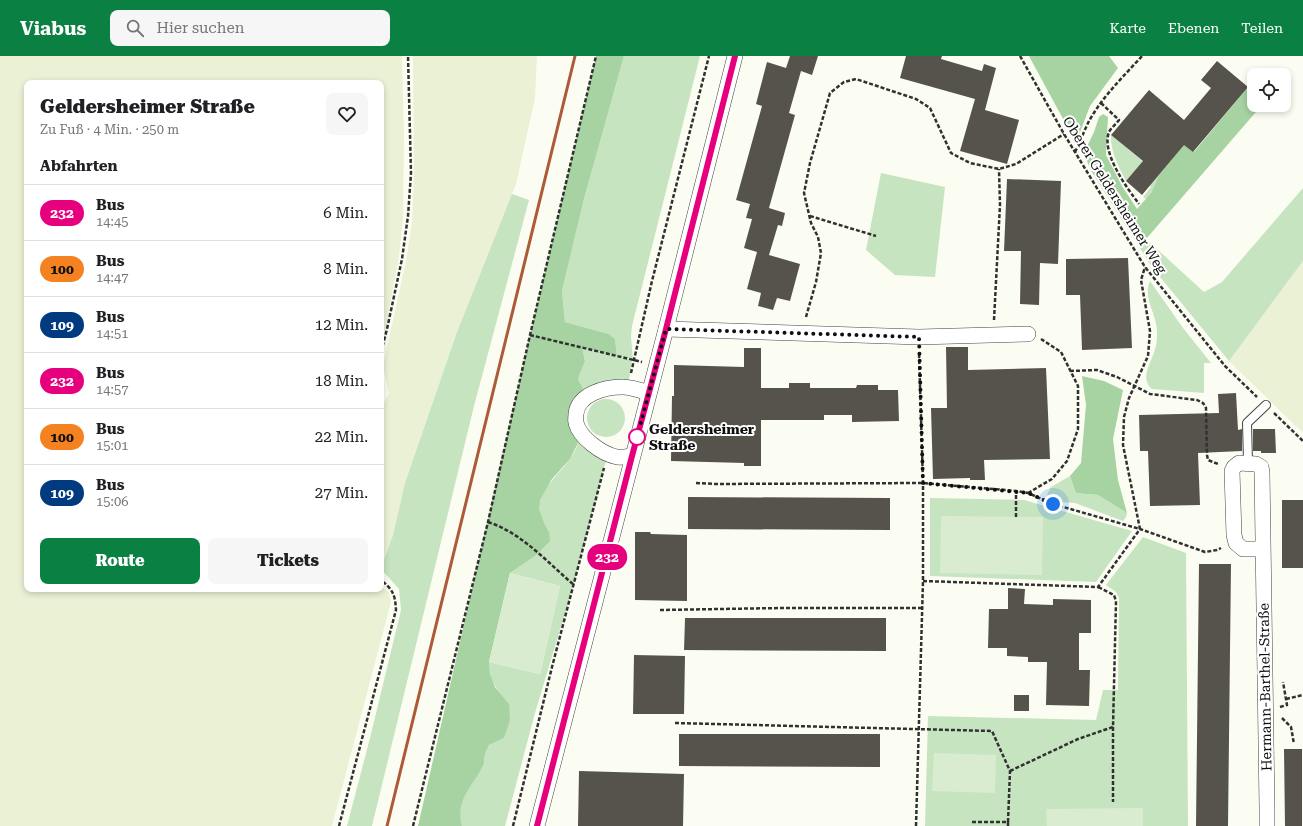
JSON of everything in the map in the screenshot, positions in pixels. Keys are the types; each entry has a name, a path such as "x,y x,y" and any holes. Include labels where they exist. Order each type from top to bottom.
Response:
{"street":[{"path":"537,826 735,56"},
{"path":"666,329 919,337 1028,334"},
{"path":"632,456 617,457 596,447 582,435 575,422 577,409 579,403 587,396 603,389 621,387 636,388 649,392"},
{"name":"Hermann-Barthel-Straße","path":"1241,465 1256,464 1261,467 1262,472 1267,826"},
{"path":"1241,465 1232,471 1236,543 1243,549 1263,549"}],"lane":[{"path":"1241,465 1247,423 1266,406"}],"path":[{"path":"384,340 402,259 408,216 411,173 408,56"},
{"path":"413,826 488,522 530,335 596,56"},
{"name":"Oberer Geldersheimer Weg","path":"1020,56 1064,134 1145,268 1225,366 1303,441"},
{"path":"1075,152 1088,122 1101,103 1114,86 1142,56"},
{"path":"801,333 816,282 821,253 818,237 811,223 804,193 810,163 830,93 844,82 856,79 916,99 930,108 951,152 970,163 999,169 1016,164 1064,134"},
{"path":"1101,103 1119,120 1109,132 1108,146 1112,160 1124,184 1139,204"},
{"path":"993,335 1000,205 999,169"},
{"path":"810,216 876,236"},
{"path":"1098,587 1140,529 1123,445 1124,417 1134,386 1148,356 1150,331 1141,280 1145,268"},
{"path":"1028,334 1045,340 1061,352 1078,386 1078,429 1066,461 1052,479 1028,493"},
{"path":"530,335 656,366"},
{"path":"916,826 923,581 923,483 919,337"},
{"path":"1070,371 1097,370 1117,377 1150,394 1197,400 1203,403 1206,408 1208,460 1214,463 1241,465"},
{"path":"696,483 923,483 1016,491 1028,493 1053,504 1140,529 1205,552 1217,550 1235,539"},
{"path":"1016,491 1016,517"},
{"path":"488,522 501,527 524,541 574,585"},
{"path":"923,581 1098,587 1114,595 1116,601 1113,802"},
{"path":"339,826 396,610 395,596 384,583"},
{"path":"660,610 922,608"},
{"path":"1286,699 1303,695"},
{"path":"1278,713 1291,727 1294,744"},
{"path":"675,723 992,731 1010,772 1008,826"},
{"path":"1010,772 1078,739 1113,727"},
{"path":"972,822 1008,822"}],"green space":[{"path":"0,56 402,56 404,136 403,218 399,257 384,332 384,80 24,80 24,592 384,592 384,589 389,592 391,602 332,826 0,826"},
{"path":"413,56 537,56 535,98 516,184 457,332 405,483 384,566 384,402 389,394 384,371 384,361 406,261 412,222 414,175"},
{"path":"596,56 624,56 584,199 562,291 565,322 609,334 615,339 617,356 582,347 585,361 578,379 587,396 579,403 582,435 570,459 552,479 540,500 539,509 549,532 550,541 535,556 510,573 489,662 490,673 495,687 509,704 510,720 504,738 489,745 485,754 483,766 463,801 460,817 462,826 418,826 530,335"},
{"path":"624,56 700,56 632,326 631,337 633,359 617,356 615,339 609,334 565,322 562,291 584,199"},
{"path":"1029,56 1109,56 1118,68 1090,106 1076,143"},
{"path":"1247,88 1247,112 1256,112 1146,239 1133,237 1090,169 1084,153 1099,117 1103,114 1108,117 1106,155 1122,186 1137,209 1151,193 1159,175 1184,144 1194,152"},
{"path":"1111,135 1159,175 1151,193 1146,199 1143,197 1151,187 1134,172 1126,181 1113,153"},
{"path":"881,173 945,187 935,277 895,275 866,250"},
{"path":"1303,188 1303,261 1229,361 1151,266 1133,237 1146,239 1204,292 1222,282"},
{"path":"512,194 529,200 474,406 372,826 347,826 401,610 399,589 384,572 384,560 393,535 405,483 457,332"},
{"path":"1303,261 1303,433 1229,361"},
{"path":"1150,281 1183,328 1211,363 1204,363 1204,393 1152,389 1148,385 1146,375 1157,343 1157,327 1148,293"},
{"path":"582,347 632,360 628,387 587,396 578,379 585,361"},
{"path":"1082,376 1104,381 1123,390 1113,439 1118,480 1127,513 1098,495 1076,493 1070,476 1081,463 1086,405"},
{"path":"602,399 610,399 620,404 624,411 624,425 620,432 610,437 602,437 592,432 590,429 587,422 587,414 592,404 595,402"},
{"path":"582,435 609,454 604,467 574,583 535,713 505,826 462,826 460,808 465,794 483,766 485,754 489,745 504,738 509,704 495,685 491,675 489,662 540,674 560,586 510,573 535,556 549,532 540,515 539,503 550,483 573,454"},
{"path":"1070,476 1076,493 1098,495 1127,513 1123,521 1075,503 1060,502 1047,495 1051,487"},
{"path":"930,498 1024,500 1132,531 1096,582 930,576"},
{"path":"941,516 1043,517 1042,575 940,573"},
{"path":"1143,537 1186,553 1188,826 925,826 928,716 1096,720 1103,690 1118,690 1119,598 1116,592 1106,585"},
{"path":"510,573 560,586 540,674 489,662"},
{"path":"934,753 996,755 995,793 932,791"},
{"path":"1143,808 1143,826 1047,826 1046,809"}],"building":[{"path":"790,56 818,56 812,75 801,71 789,113 795,115 769,208 785,213 782,226 778,225 769,255 800,264 790,301 777,298 773,310 758,306 761,293 747,289 757,252 744,248 752,219 746,218 750,204 736,200 762,106 756,104 767,62 786,68"},
{"path":"906,56 942,56 941,59 982,71 984,64 996,68 985,110 1019,120 1007,164 960,151 975,99 900,78"},
{"path":"1217,61 1247,86 1247,88 1193,152 1184,145 1142,195 1126,181 1143,161 1111,135 1149,90 1184,120 1211,88 1201,80"},
{"path":"1007,179 1061,181 1058,264 1040,263 1039,305 1020,304 1021,251 1004,251"},
{"path":"1128,258 1132,348 1082,350 1080,295 1066,295 1066,259"},
{"path":"946,347 968,347 968,370 1046,368 1050,459 984,460 985,480 970,480 970,478 933,479 931,408 947,408"},
{"path":"744,348 761,348 761,388 789,388 789,383 810,383 810,388 856,388 857,385 878,385 878,390 898,390 899,421 852,422 852,415 824,415 824,420 761,420 761,466 744,466 744,463 671,461 674,365 744,367"},
{"path":"1236,393 1238,430 1242,429 1242,451 1198,453 1200,505 1150,506 1148,451 1140,451 1139,415 1219,413 1218,394"},
{"path":"1253,429 1275,429 1276,453 1261,453 1261,451 1253,451"},
{"path":"688,497 890,498 890,530 688,529"},
{"path":"1282,500 1303,500 1303,568 1282,568"},
{"path":"635,532 687,535 687,601 635,600"},
{"path":"1199,564 1231,564 1228,826 1196,826"},
{"path":"1008,588 1025,589 1024,604 1053,605 1053,599 1091,600 1091,633 1079,633 1079,670 1090,670 1089,706 1046,705 1047,662 1028,662 1028,657 1007,656 1007,648 988,648 989,609 1008,609"},
{"path":"685,618 886,618 886,651 684,650"},
{"path":"634,655 685,656 684,714 633,714"},
{"path":"1014,695 1029,695 1029,711 1014,711"},
{"path":"679,734 880,734 880,767 679,766"},
{"path":"1284,749 1302,749 1302,826 1285,826"},
{"path":"579,771 684,774 683,826 578,826"}],"railway":[{"path":"387,826 575,56"}],"bus line":[{"name":"232","path":"537,826 735,56"}],"place":[{"name":"Geldersheimer Straße","path":"637,437"}],"route":[{"path":"637,437 666,329 919,337 923,483 1016,491 1028,493 1053,504"}]}
